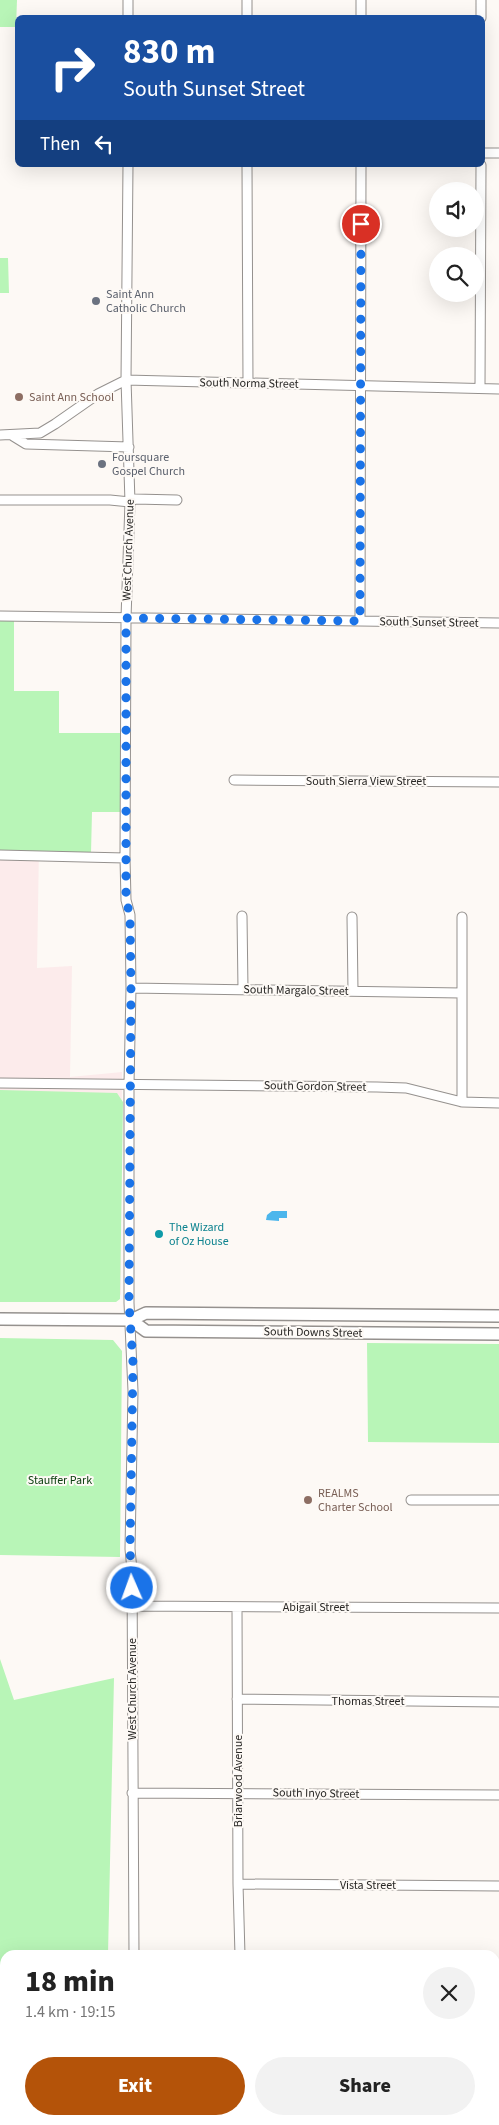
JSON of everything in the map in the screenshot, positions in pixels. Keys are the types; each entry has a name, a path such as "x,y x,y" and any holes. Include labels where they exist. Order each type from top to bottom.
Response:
{"main road":[{"name":"South Downs Street","path":"0,1319 131,1320 146,1313 499,1316"},
{"name":"South Downs Street","path":"131,1320 146,1332 499,1334"}],"street":[{"path":"128,0 128,15"},
{"path":"247,0 247,15"},
{"path":"361,0 361,15"},
{"path":"481,0 481,15"},
{"path":"485,153 499,153"},
{"name":"West Church Avenue","path":"128,167 126,380 130,502 126,618 125,858 126,900 130,915 131,988 129,1303 133,1398 130,1549 132,1570 134,1950"},
{"path":"247,167 248,383"},
{"path":"360,621 361,167"},
{"path":"480,388 481,167"},
{"name":"South Norma Street","path":"0,435 13,436 40,433 98,394 126,380 499,389"},
{"name":"South Norma Street","path":"13,436 26,444 129,447"},
{"path":"0,500 110,500 130,502 135,499 177,500"},
{"name":"South Sunset Street","path":"0,616 499,623"},
{"name":"South Sierra View Street","path":"234,780 499,782"},
{"path":"0,855 125,858"},
{"path":"242,916 243,989"},
{"path":"352,917 353,991"},
{"path":"462,917 462,1102"},
{"name":"South Margalo Street","path":"131,988 461,993"},
{"name":"South Gordon Street","path":"0,1083 406,1088 462,1102 499,1103"},
{"path":"410,1500 499,1500"},
{"name":"Abigail Street","path":"132,1606 499,1608"},
{"name":"Briarwood Avenue","path":"237,1607 240,1950"},
{"name":"Thomas Street","path":"238,1699 499,1702"},
{"name":"South Inyo Street","path":"132,1793 238,1792 499,1795"},
{"name":"Vista Street","path":"238,1884 499,1886"}],"shaded area":[{"path":"0,848 39,848 37,968 72,966 70,1077 122,1072 121,1294 116,1301 0,1299"}],"green space":[{"path":"0,0 17,0 15,27 0,27"},
{"path":"0,258 8,258 9,293 0,293"},
{"path":"0,620 14,620 14,691 59,691 59,733 123,733 123,812 92,812 91,853 0,853"},
{"path":"0,1090 117,1093 123,1102 120,1299 116,1302 0,1302"},
{"name":"Stauffer Park","path":"0,1338 113,1340 122,1351 120,1557 0,1555"},
{"path":"367,1343 499,1344 499,1443 368,1442"},
{"path":"0,1659 14,1700 114,1678 108,1950 0,1950"}],"water":[{"path":"272,1211 287,1211 287,1218 279,1218 279,1221 266,1220 267,1215"}],"place":[{"name":"Saint Ann Catholic Church","path":"96,301"},
{"name":"Saint Ann School","path":"19,397"},
{"name":"Foursquare Gospel Church","path":"102,464"},
{"name":"The Wizard of Oz House","path":"159,1234"},
{"name":"REALMS Charter School","path":"308,1500"}],"route":[{"path":"132,1588 130,1549 133,1363 129,1303 131,988 130,915 126,900 125,838 126,618 360,621 361,224"}]}
